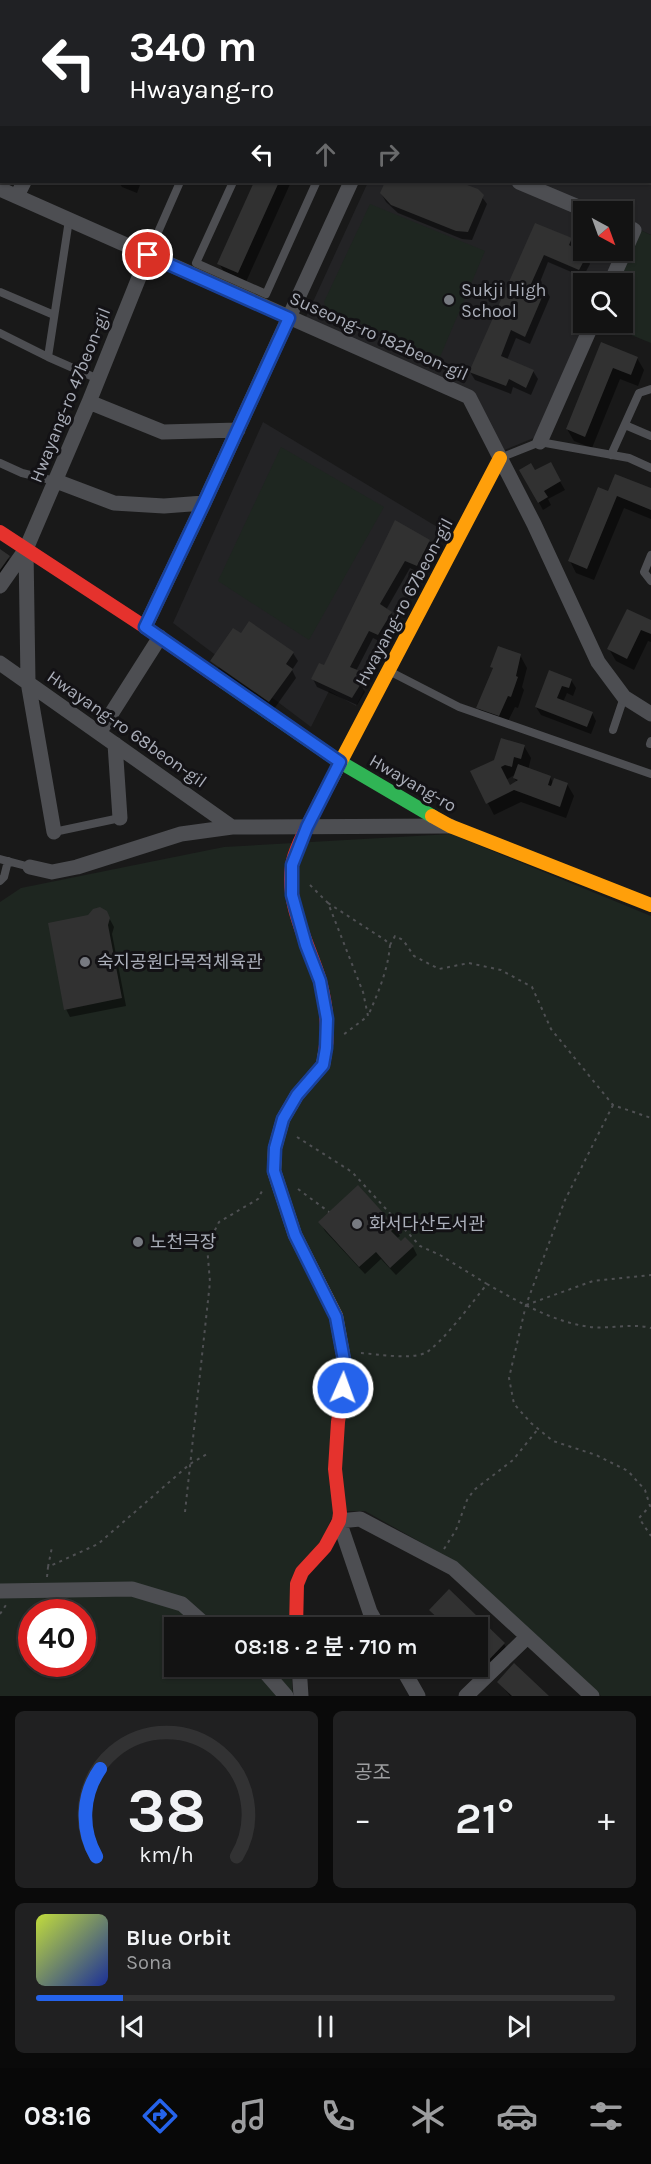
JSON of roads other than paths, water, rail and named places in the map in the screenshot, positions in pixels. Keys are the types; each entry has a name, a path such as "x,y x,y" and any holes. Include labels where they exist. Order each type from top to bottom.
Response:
{"street":[{"path":"16,196 23,183"},
{"path":"145,627 351,183"},
{"path":"521,183 573,205"},
{"name":"Suseong-ro 182beon-gil","path":"0,189 470,397 534,524 598,662 624,697 651,714"},
{"name":"Hwayang-ro 47beon-gil","path":"26,549 89,402 148,255"},
{"path":"540,442 588,333"},
{"path":"89,402 163,432 238,430"},
{"name":"Hwayang-ro 67beon-gil","path":"340,762 500,458"},
{"path":"56,481 114,503 164,506 204,503"},
{"name":"Hwayang-ro","path":"0,532 160,637 340,762 450,826 651,905"},
{"path":"0,586 26,549"},
{"path":"26,549 28,682 54,832"},
{"path":"99,733 160,637"},
{"name":"Hwayang-ro 68beon-gil","path":"0,663 232,827"},
{"path":"115,744 120,818"},
{"path":"296,1617 297,1584 302,1572 325,1547 339,1521 335,1469 338,1422 346,1371 336,1317 295,1235 274,1171 275,1148 283,1119 297,1095 323,1065 326,1048 327,1019 320,981 306,945 292,895 292,865 307,827 340,762"},
{"path":"30,867 52,872 77,867 181,834 232,827 450,826"},
{"path":"339,1521 360,1519 453,1568 592,1696"},
{"path":"339,1521 373,1617"},
{"path":"0,1591 132,1589 182,1604 197,1617"},
{"path":"466,1696 527,1637"},
{"path":"268,1677 286,1696"},
{"path":"299,1677 301,1696"},
{"path":"407,1677 418,1696"}],"lane":[{"path":"148,255 180,183"},
{"path":"233,183 196,263 266,294 316,183"},
{"path":"48,357 69,220"},
{"path":"0,292 54,315"},
{"path":"0,333 98,379"},
{"path":"610,455 639,393 651,389"},
{"path":"625,425 651,436"},
{"path":"500,458 540,442 629,458 651,468"},
{"path":"0,463 22,473 56,481"},
{"path":"651,555 644,572 651,581"},
{"path":"388,671 459,707 651,774"},
{"path":"613,730 624,697"},
{"path":"54,832 120,818"},
{"path":"0,881 4,877 4,860 30,867"}],"place":[{"name":"Sukji High School","path":"449,300"},
{"name":"숙지공원다목적체육관","path":"85,962"},
{"name":"화서다산도서관","path":"357,1224"},
{"name":"노천극장","path":"138,1242"}]}
